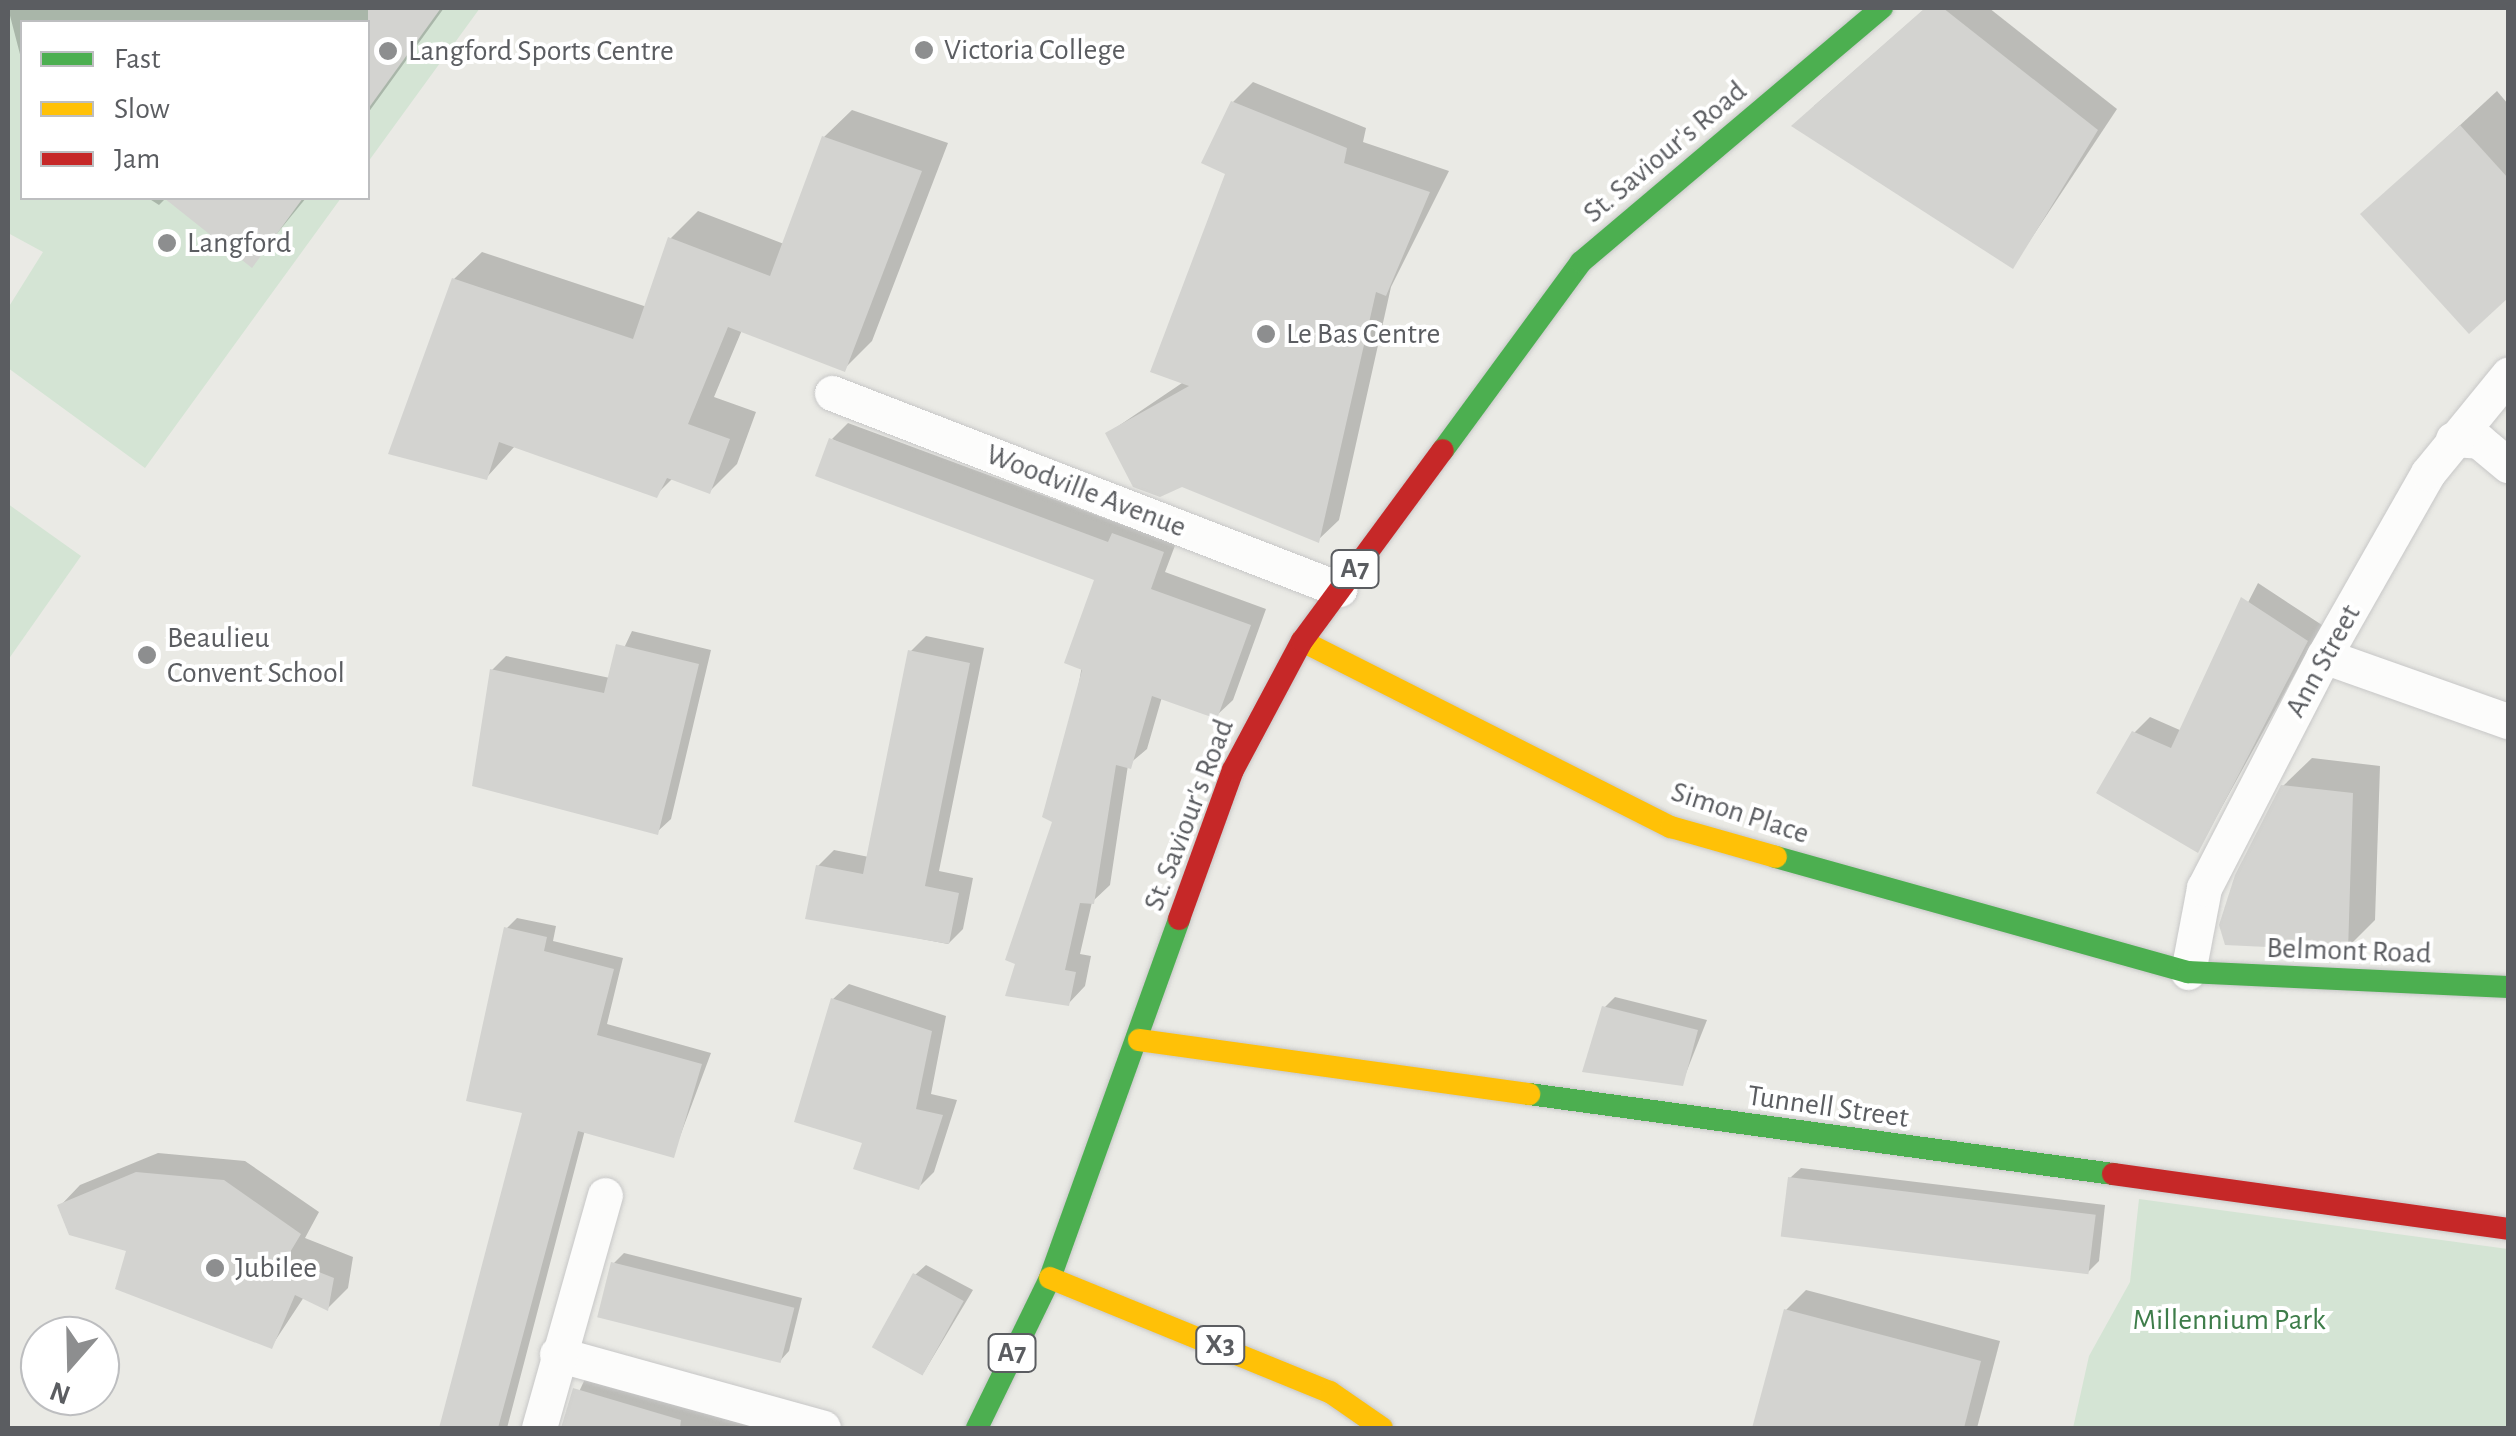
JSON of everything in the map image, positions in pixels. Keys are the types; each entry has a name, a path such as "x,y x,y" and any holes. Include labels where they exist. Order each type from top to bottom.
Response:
{"street":[{"name":"St. Saviour's Road","path":"977,1428 1050,1278 1139,1040 1233,770 1302,641 1581,262 1852,16 1882,8"},
{"name":"Ann Street","path":"2188,972 2204,888 2324,656 2453,439 2508,375"},
{"name":"Woodville Avenue","path":"832,393 1340,590"},
{"path":"2453,439 2480,440 2508,465"},
{"name":"Simon Place","path":"1302,641 1671,827 2188,972"},
{"path":"2324,656 2508,721"},
{"name":"Belmont Road","path":"2188,972 2508,986"},
{"name":"Tunnell Street","path":"1139,1040 2508,1229"},
{"path":"540,1428 557,1354 605,1194"},
{"name":"X3","path":"1050,1278 1330,1392 1382,1428"},
{"path":"557,1354 823,1428"}],"green space":[{"name":"Langford","path":"8,8 480,8 370,159 370,20 20,20 20,200 340,200 145,468 8,368 8,308 43,252 8,233"},
{"path":"8,504 81,556 8,660"},
{"name":"Millennium Park","path":"2139,1199 2508,1249 2508,1428 2073,1428 2089,1356 2130,1282"}],"building":[{"path":"368,8 441,8 370,106 370,20"},
{"path":"1925,8 1943,8 2098,130 2013,269 1791,126"},
{"name":"Le Bas Centre","path":"1231,101 1347,148 1344,163 1430,192 1386,296 1376,292 1319,543 1182,487 1160,497 1133,487 1105,433 1189,386 1150,372 1225,174 1201,163"},
{"path":"2460,125 2508,178 2508,298 2469,334 2360,214"},
{"path":"822,136 922,171 845,372 728,327 688,424 730,439 710,494 667,478 657,498 499,442 487,480 388,454 452,278 633,339 668,237 770,276"},
{"path":"167,200 302,200 252,268"},
{"path":"829,438 1108,542 1112,533 1164,552 1151,589 1251,625 1217,719 1152,696 1131,769 1116,765 1094,904 1080,903 1065,970 1076,972 1069,1006 1005,996 1015,964 1005,960 1052,822 1042,817 1082,670 1064,663 1094,580 815,476"},
{"path":"2241,597 2308,641 2198,853 2096,793 2132,731 2171,748"},
{"path":"616,644 699,664 658,835 472,786 490,669 604,693"},
{"path":"908,650 970,663 925,886 959,893 949,944 805,919 816,865 863,874"},
{"path":"2281,785 2353,793 2348,951 2225,945 2219,925 2235,875"},
{"path":"504,927 547,937 544,951 614,969 597,1035 702,1064 674,1158 578,1131 498,1428 439,1428 522,1113 466,1101"},
{"path":"831,998 932,1031 916,1109 943,1115 919,1190 853,1169 862,1143 794,1122"},
{"path":"1602,1006 1698,1030 1683,1086 1582,1072"},
{"name":"Jubilee","path":"136,1172 224,1180 301,1234 286,1259 334,1278 328,1311 295,1295 272,1349 115,1289 126,1251 69,1235 57,1205"},
{"path":"1788,1177 2096,1215 2088,1274 1781,1237"},
{"path":"611,1262 794,1308 781,1363 597,1317"},
{"path":"913,1273 964,1301 923,1375 872,1347"},
{"path":"1784,1309 1981,1361 1964,1428 1752,1428"},
{"path":"573,1388 681,1420 680,1428 561,1428"}],"traffic: fast":[{"path":"1443,450 1581,262 1882,8"},
{"path":"1776,857 2188,972 2508,987"},
{"path":"977,1428 1050,1278 1179,919"},
{"path":"1529,1094 2113,1174"}],"traffic: slow":[{"path":"1302,641 1671,827 1776,857"},
{"path":"1139,1040 1529,1094"},
{"path":"1050,1278 1330,1392 1382,1428"}],"traffic: jam":[{"path":"1179,919 1233,770 1302,641 1443,450"},
{"path":"2113,1174 2508,1229"}],"place":[{"name":"Victoria College","path":"924,50"},
{"name":"Langford Sports Centre","path":"388,51"},
{"name":"Langford","path":"167,243"},
{"name":"Le Bas Centre","path":"1266,334"},
{"name":"Beaulieu Convent School","path":"147,655"},
{"name":"Jubilee","path":"215,1268"}]}
